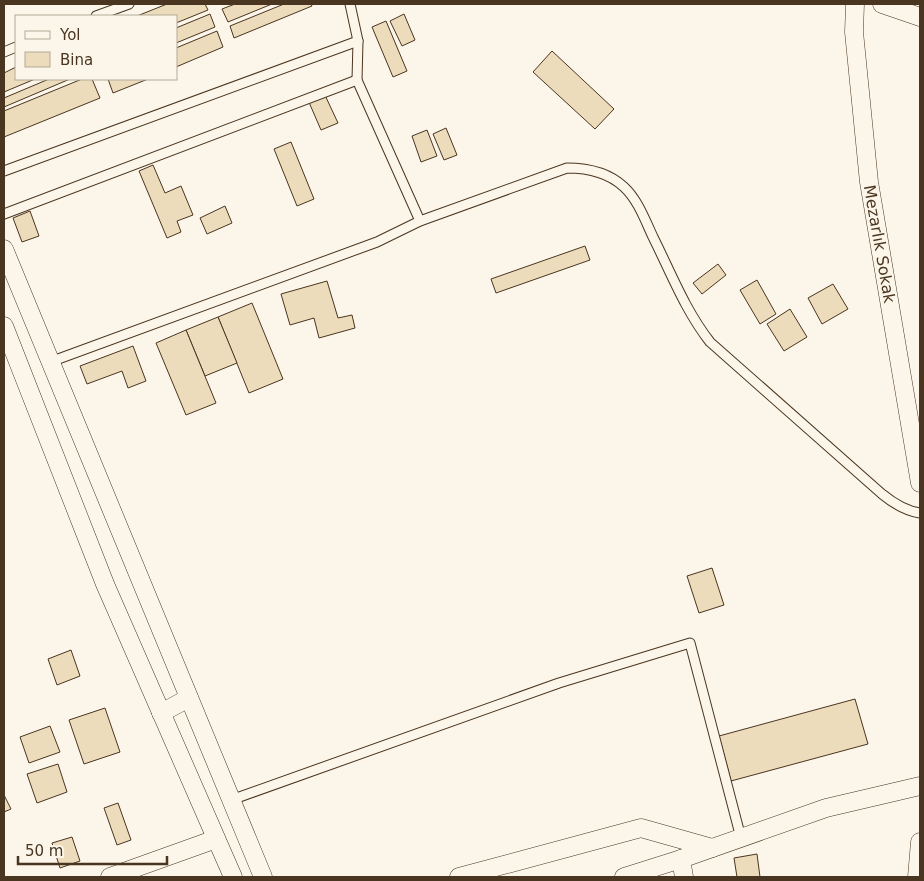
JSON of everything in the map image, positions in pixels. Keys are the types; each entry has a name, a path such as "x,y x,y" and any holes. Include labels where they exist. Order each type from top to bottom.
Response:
{"street":[{"name":"Mezarlık Sokak","path":"855,4 854,32 869,182 920,478"},
{"path":"882,4 920,17"},
{"path":"4,249 264,877"},
{"path":"4,326 105,584 233,877"},
{"path":"161,713 189,698"},
{"path":"624,877 826,808 920,786"},
{"path":"459,877 640,828 712,848"},
{"path":"110,877 216,839"},
{"path":"917,877 920,842"},
{"path":"681,859 684,877"}],"lane":[{"path":"99,15 129,4"},
{"path":"350,4 358,41 357,80 420,221"},
{"path":"4,171 358,41"},
{"path":"4,214 357,80"},
{"path":"50,362 377,242 420,221 567,168 592,170 615,180 632,196 683,300 710,342 893,503 920,513"},
{"path":"231,800 560,683 690,643 742,838"}],"building":[{"path":"167,4 205,4 208,10 178,22 178,15 140,15"},
{"path":"235,4 272,4 228,22 222,9"},
{"path":"284,4 311,4 312,6 234,38 230,26"},
{"path":"210,14 215,27 178,42 178,27"},
{"path":"404,14 415,40 402,46 390,21"},
{"path":"386,21 407,71 393,77 372,27"},
{"path":"217,31 223,47 178,66 178,47"},
{"path":"552,51 614,109 595,129 533,72"},
{"path":"15,68 15,80 33,80 4,92 4,73"},
{"path":"47,80 68,80 4,107 4,98"},
{"path":"80,80 92,80 100,98 4,137 4,111"},
{"path":"108,80 146,80 113,93"},
{"path":"324,93 338,123 321,130 308,100"},
{"path":"446,128 457,155 444,160 433,134"},
{"path":"427,130 437,156 421,162 412,136"},
{"path":"291,142 314,199 297,206 274,149"},
{"path":"153,165 165,193 181,186 193,215 177,221 181,232 167,238 139,171"},
{"path":"225,206 232,223 207,234 200,218"},
{"path":"30,211 39,236 22,242 13,218"},
{"path":"585,246 590,260 496,293 491,279"},
{"path":"718,264 726,275 702,294 693,283"},
{"path":"757,280 776,314 760,324 740,290"},
{"path":"327,281 338,318 352,315 355,328 319,338 314,318 290,325 281,294"},
{"path":"833,284 848,309 822,324 808,298"},
{"path":"252,303 283,379 249,393 218,317"},
{"path":"790,309 807,337 784,351 767,324"},
{"path":"218,317 237,363 205,376 186,330"},
{"path":"186,330 216,403 186,415 156,343"},
{"path":"133,346 146,381 128,388 122,371 87,384 80,366"},
{"path":"712,568 724,605 699,613 687,576"},
{"path":"71,650 80,676 57,685 48,659"},
{"path":"855,699 868,744 731,781 719,736"},
{"path":"105,708 120,752 84,764 69,720"},
{"path":"50,726 60,752 29,763 20,737"},
{"path":"58,764 67,792 37,803 27,774"},
{"path":"4,795 11,809 4,812"},
{"path":"118,803 131,840 117,845 104,808"},
{"path":"72,837 80,861 60,868 52,843"},
{"path":"757,854 760,877 737,877 734,858"}]}
